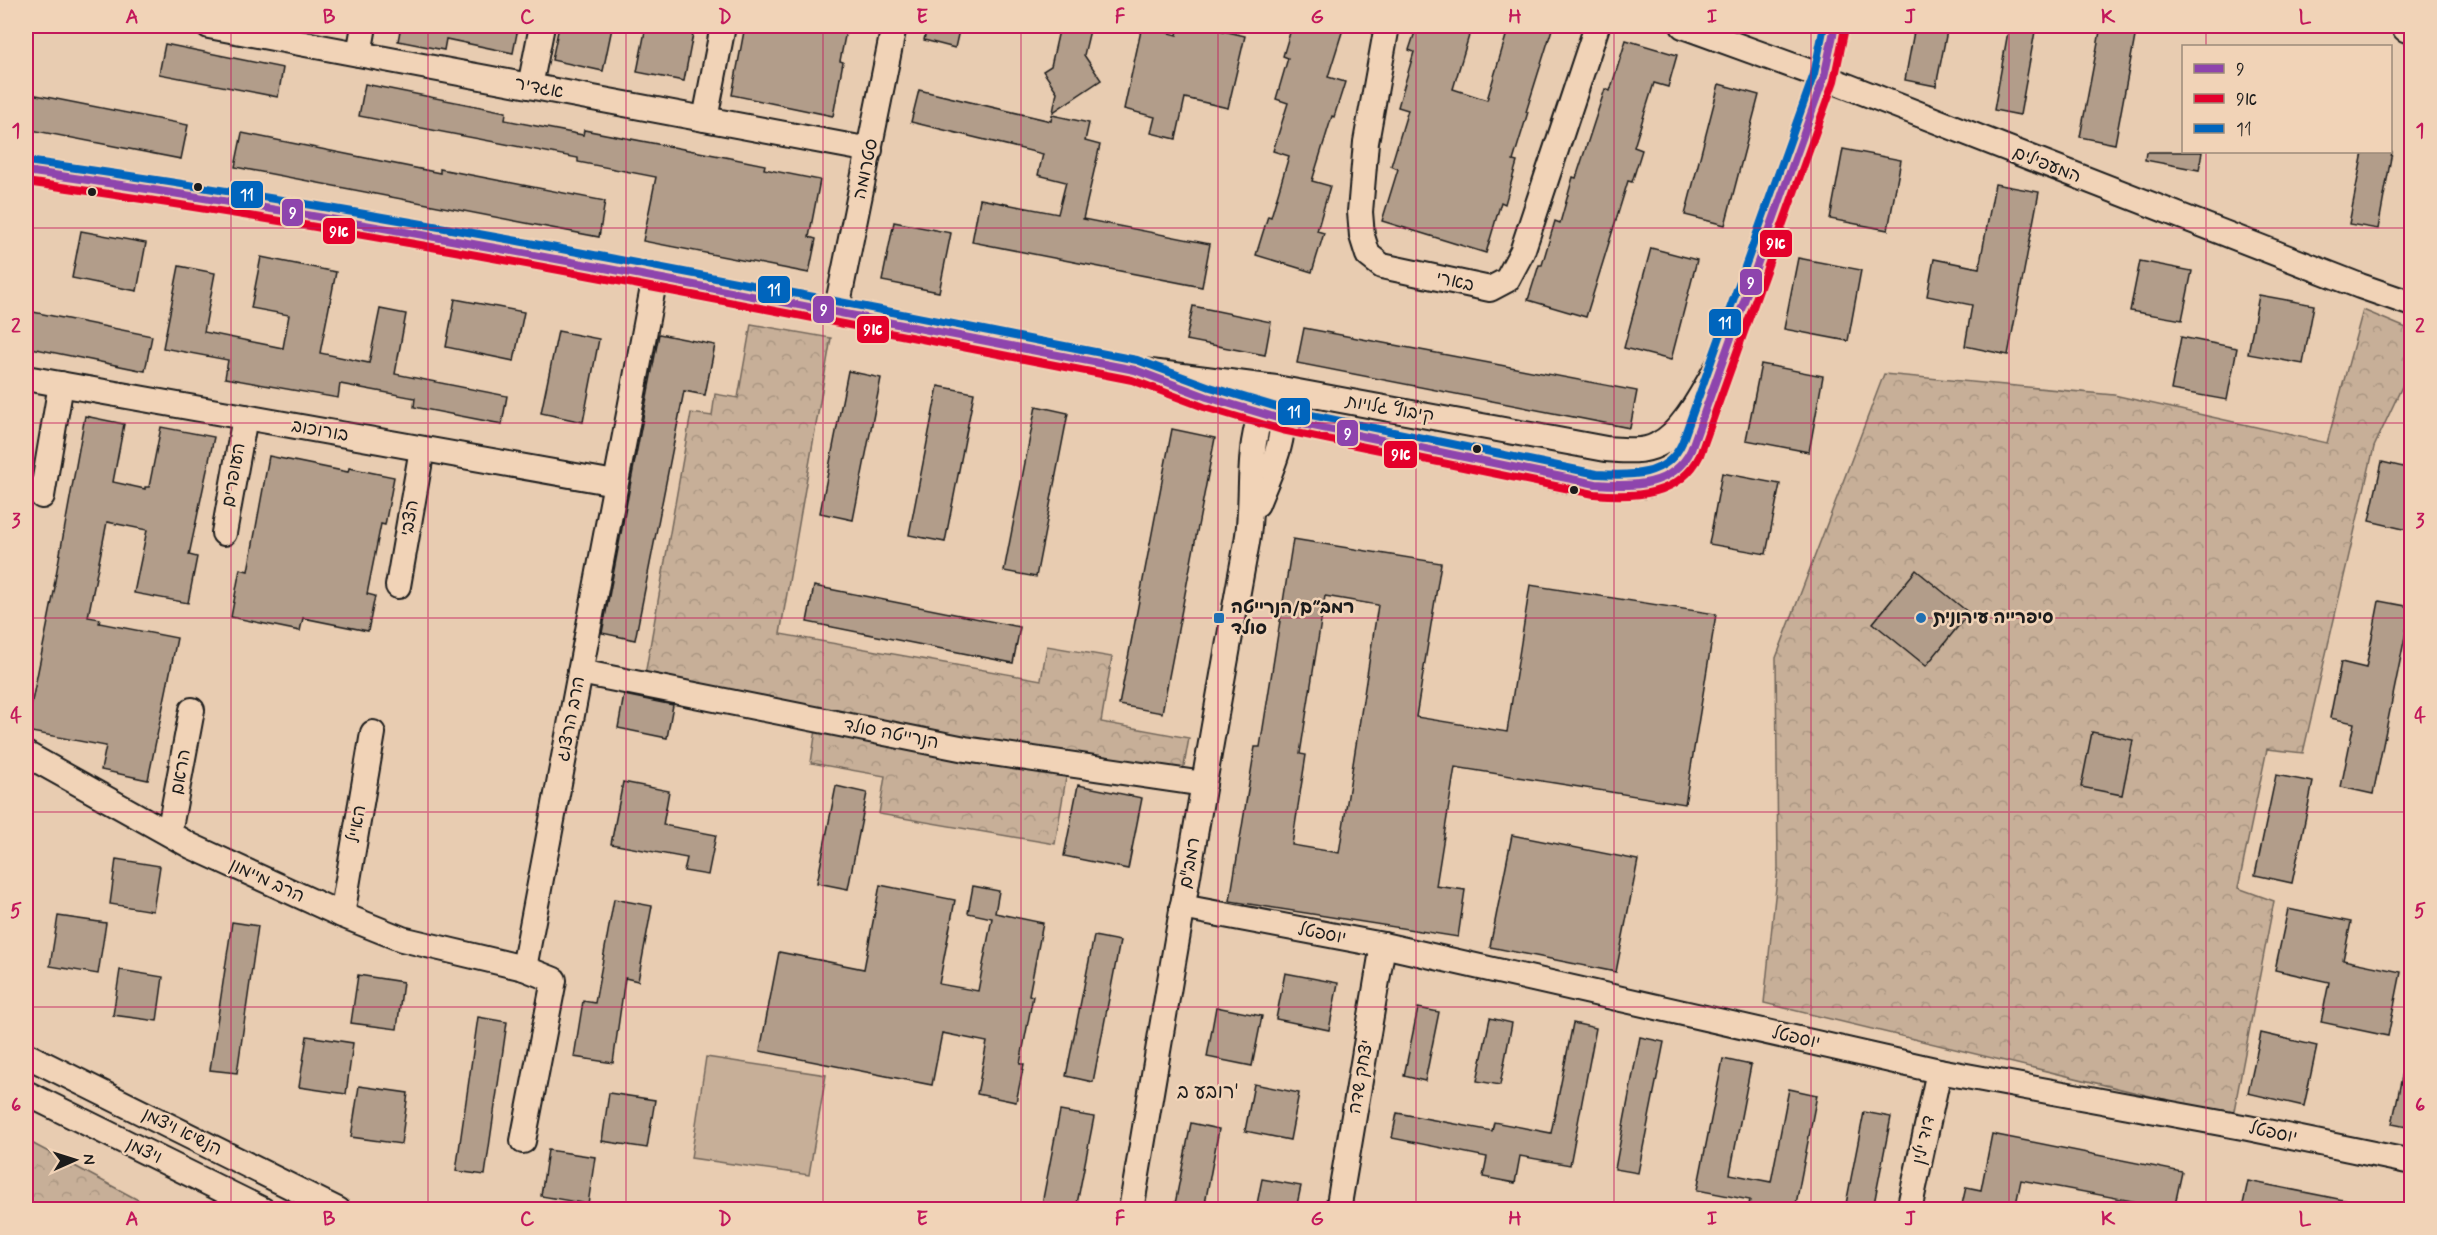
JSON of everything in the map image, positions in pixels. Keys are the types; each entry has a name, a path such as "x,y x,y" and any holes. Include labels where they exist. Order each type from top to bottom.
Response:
{"street":[{"name":"אגדיר","path":"209,26 870,150"},
{"path":"359,54 364,26"},
{"path":"530,86 542,26"},
{"path":"705,119 723,26"},
{"name":"סטרומה","path":"836,313 894,26"},
{"name":"בארי","path":"1387,26 1365,142 1360,212 1362,236 1368,255 1382,266 1490,289 1507,280 1522,252 1597,26"},
{"name":"המעפילים","path":"1683,26 1824,77 2360,286 2412,304"},
{"path":"1722,359 1773,225 1824,77 1835,26"},
{"path":"1824,77 1850,26"},
{"name":"קיבוץ גלויות","path":"26,171 181,193 655,277 1135,370 1276,388 1606,449 1645,449 1657,446 1672,436 1722,359"},
{"name":"הרב הרצוג","path":"524,968 655,277"},
{"name":"קיבוץ גלויות","path":"1135,370 1207,397 1284,420 1388,444 1596,484 1635,487 1653,483 1668,476 1683,463 1694,442 1722,359"},
{"name":"בורוכוב","path":"26,378 615,483"},
{"path":"42,496 61,384"},
{"name":"רמב\"ם","path":"1131,1209 1251,518 1251,474 1260,413 1276,388"},
{"name":"רמב\"ם","path":"1251,518 1274,458 1284,420 1276,388"},
{"name":"העופרים","path":"224,533 245,417"},
{"name":"הצבי","path":"398,586 422,449"},
{"name":"הנרייטה סולד","path":"580,672 965,749 1203,784"},
{"name":"הראם","path":"169,833 192,710"},
{"name":"האייל","path":"342,915 373,733"},
{"name":"הרב מיימון","path":"26,754 169,833 342,915 402,939 524,968"},
{"name":"יוספטל","path":"1182,907 1383,945 1939,1071 2248,1128 2412,1162"},
{"name":"יצחק שדה","path":"1338,1209 1383,945"},
{"path":"523,1141 554,980 524,968"},
{"name":"הנשיא ויצמן","path":"26,1055 338,1209"},
{"name":"דוד ילין","path":"1909,1209 1939,1071"},
{"name":"ויצמן","path":"26,1094 263,1209"}],"green space":[{"path":"2363,310 2411,330 2411,367 2374,447 2303,753 2267,749 2238,888 2274,901 2233,1116 1764,1003 1778,868 1776,658 1884,374 2114,395 2327,443"},
{"path":"751,324 831,338 780,634 1041,680 1047,646 1112,657 1101,722 1189,738 1182,777 644,681 691,413 712,416 715,394 738,398"},
{"path":"816,729 1067,772 1055,844 879,814 885,776 811,763"},
{"path":"706,1057 826,1075 809,1175 691,1158"},
{"path":"26,1140 155,1209 26,1209"}],"building":[{"path":"401,26 518,28 513,53 446,39 444,50 398,41"},
{"path":"559,26 612,28 603,71 552,60"},
{"path":"646,26 693,34 684,81 637,72"},
{"path":"745,26 847,26 833,116 732,95"},
{"path":"927,26 960,26 955,48 924,40"},
{"path":"1060,26 1091,26 1084,55 1101,80 1053,112 1057,92 1043,71 1051,66"},
{"path":"1142,26 1177,35 1179,26 1202,26 1245,36 1228,108 1185,98 1176,139 1151,133 1155,117 1124,109"},
{"path":"1292,26 1344,26 1328,77 1345,82 1312,181 1330,186 1317,231 1324,233 1312,272 1256,255 1268,216 1271,217 1289,156 1273,151 1288,103 1276,99 1288,58 1283,56"},
{"path":"1417,26 1459,26 1471,29 1453,89 1487,100 1509,26 1553,26 1526,112 1528,112 1513,161 1517,162 1505,204 1501,202 1486,253 1382,221 1398,169 1391,166 1408,110 1398,107 1414,52 1409,50"},
{"path":"1915,26 1948,26 1936,86 1905,80"},
{"path":"2009,26 2036,26 2020,115 1994,110"},
{"path":"2101,26 2137,26 2115,144 2080,137"},
{"path":"1626,40 1677,55 1668,87 1654,83 1634,147 1642,150 1632,182 1628,181 1586,317 1528,300 1539,265 1542,265 1555,221 1560,223 1573,177 1576,178 1605,89 1610,91"},
{"path":"165,44 283,68 278,97 159,74"},
{"path":"365,84 506,112 505,120 583,135 584,130 765,165 764,169 820,180 809,237 816,239 809,273 643,241 656,177 578,162 578,158 359,116"},
{"path":"1719,84 1759,95 1725,225 1685,215"},
{"path":"919,90 1051,121 1052,115 1089,123 1085,141 1100,145 1083,219 1210,244 1202,287 972,242 980,199 1058,214 1066,182 1038,175 1043,154 911,122"},
{"path":"26,93 188,125 181,159 26,129"},
{"path":"242,133 440,173 440,169 605,201 599,237 235,167"},
{"path":"1843,149 1901,160 1888,230 1830,219"},
{"path":"2146,152 2202,153 2199,170 2145,160"},
{"path":"2363,153 2392,153 2378,229 2349,224"},
{"path":"1995,184 2039,192 2008,355 1965,346 1972,305 1927,296 1934,259 1979,268"},
{"path":"894,222 951,233 939,292 882,281"},
{"path":"81,231 146,243 137,291 72,278"},
{"path":"1651,248 1697,260 1671,360 1624,348"},
{"path":"261,257 336,272 320,353 369,363 380,309 406,314 395,374 507,396 502,424 414,407 415,398 340,384 338,398 225,378 228,360 163,348 179,266 215,273 204,332 283,348 289,315 251,308"},
{"path":"1798,258 1861,270 1848,341 1784,329"},
{"path":"2140,261 2192,271 2182,320 2130,311"},
{"path":"2259,295 2314,305 2303,364 2248,354"},
{"path":"455,299 524,312 514,361 446,347"},
{"path":"1193,306 1271,322 1265,355 1186,340"},
{"path":"33,312 152,336 145,371 26,347"},
{"path":"1304,328 1637,391 1630,428 1297,363"},
{"path":"558,331 599,339 583,422 541,413"},
{"path":"659,334 715,345 705,395 684,391 635,640 602,633"},
{"path":"2181,337 2237,348 2227,400 2171,390"},
{"path":"1761,364 1823,376 1809,452 1746,440"},
{"path":"848,371 881,378 853,520 820,513"},
{"path":"938,386 974,393 945,542 909,535"},
{"path":"1036,406 1068,413 1036,577 1004,571"},
{"path":"85,416 124,424 113,482 145,489 149,487 161,427 214,437 189,555 197,557 188,603 134,593 147,530 107,522 88,617 100,619 99,623 177,638 148,780 101,770 106,746 26,731 55,587"},
{"path":"1172,429 1215,438 1162,713 1119,705"},
{"path":"269,456 348,472 349,468 394,477 385,525 381,524 367,594 375,596 368,631 303,618 300,631 231,617 240,569 248,571"},
{"path":"2382,462 2412,469 2412,531 2369,521"},
{"path":"1722,473 1780,484 1766,554 1709,544"},
{"path":"1293,539 1441,563 1416,717 1507,732 1530,585 1716,614 1685,804 1455,767 1436,886 1465,890 1458,937 1230,901 1255,747 1260,747","holes":["1325,596 1378,605 1339,853 1292,845 1306,755 1300,754"]},
{"name":"סיפרייה עירונית","path":"1916,570 1969,613 1926,666 1873,623"},
{"path":"814,586 1020,627 1013,663 807,622"},
{"path":"2379,601 2411,607 2373,794 2341,787 2354,723 2330,718 2341,662 2366,668"},
{"path":"624,695 673,705 667,738 618,728"},
{"path":"2092,732 2133,740 2122,795 2081,787"},
{"path":"2276,775 2313,782 2292,883 2255,875"},
{"path":"623,782 669,791 663,825 716,835 708,875 684,871 687,858 611,844"},
{"path":"1078,785 1142,798 1128,869 1064,856"},
{"path":"836,786 867,793 848,889 817,883"},
{"path":"1512,835 1638,860 1616,972 1490,947"},
{"path":"116,859 160,866 153,911 110,904"},
{"path":"880,885 955,900 939,984 978,991 992,918 968,913 973,886 999,891 995,913 1043,923 1029,995 1033,996 1020,1064 1024,1064 1016,1102 977,1094 987,1042 942,1033 932,1085 760,1051 779,952 864,969"},
{"path":"614,899 652,906 638,981 625,978 613,1063 574,1057 583,1001 595,1003"},
{"path":"2288,909 2351,922 2343,960 2401,972 2388,1036 2321,1022 2329,982 2275,970"},
{"path":"58,916 106,923 98,974 50,966"},
{"path":"232,922 258,926 237,1073 210,1070"},
{"path":"1094,936 1120,941 1093,1082 1066,1076"},
{"path":"120,970 163,977 157,1021 113,1015"},
{"path":"1285,973 1338,983 1329,1030 1276,1019"},
{"path":"358,975 403,982 397,1029 351,1023"},
{"path":"1216,1007 1262,1016 1252,1066 1207,1057"},
{"path":"1418,1008 1439,1012 1425,1081 1404,1076"},
{"path":"478,1017 507,1022 485,1175 456,1171"},
{"path":"1490,1018 1512,1023 1500,1085 1477,1081"},
{"path":"1573,1023 1596,1028 1570,1165 1520,1156 1515,1183 1483,1177 1487,1157 1392,1138 1397,1113 1492,1131 1494,1122 1551,1133"},
{"path":"2261,1033 2317,1046 2304,1106 2248,1093"},
{"path":"307,1036 353,1043 346,1094 299,1087"},
{"path":"1640,1037 1664,1042 1638,1173 1615,1169"},
{"path":"1723,1059 1751,1065 1730,1174 1771,1182 1789,1089 1817,1095 1795,1209 1748,1209 1750,1200 1697,1190"},
{"path":"2404,1067 2412,1068 2412,1128 2392,1124"},
{"path":"1254,1084 1299,1093 1290,1140 1245,1131"},
{"path":"359,1086 408,1093 401,1144 351,1137"},
{"path":"609,1093 655,1100 647,1148 602,1141"},
{"path":"1060,1111 1094,1117 1076,1209 1041,1209"},
{"path":"1864,1112 1891,1117 1873,1209 1845,1209"},
{"path":"1191,1123 1219,1129 1204,1209 1174,1209"},
{"path":"1992,1134 2182,1172 2174,1209 2021,1180 2015,1209 1961,1209 1966,1187 1981,1190"},
{"path":"548,1150 595,1157 588,1204 541,1196"},
{"path":"1262,1179 1301,1186 1296,1209 1256,1209"},
{"path":"2248,1181 2349,1201 2348,1209 2242,1209"}],"transit line":[{"name":"11","path":"27,161 444,228 1137,360 1210,387 1287,410 1597,474 1622,475 1657,468 1667,462 1682,443 1814,74 1824,26"},
{"name":"9","path":"26,171 304,214 720,290 1135,370 1207,397 1284,420 1596,484 1637,484 1663,478 1674,471 1691,450 1824,77 1835,26"},
{"name":"9א","path":"26,182 304,225 856,326 1132,380 1204,407 1282,430 1594,494 1640,494 1655,491 1681,479 1700,455 1834,81 1845,28"}],"place":[{"name":"רמב״ם/הנרייטה סולד","path":"1219,618"},
{"name":"סיפרייה עירונית","path":"1921,618"}],"district":[{"name":"רובע ב'","path":"1208,1092"}]}
